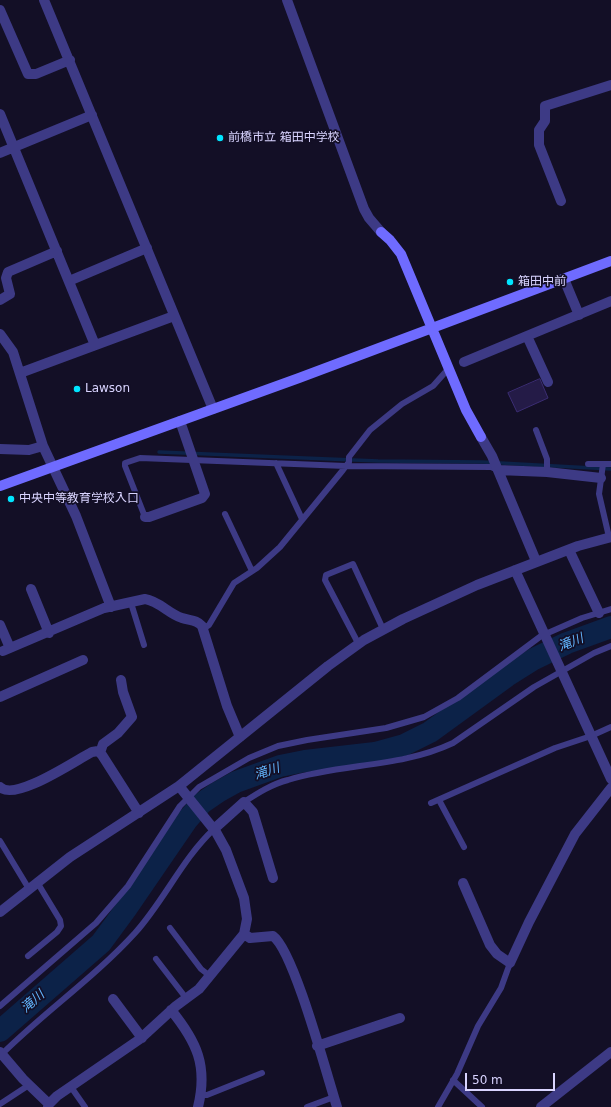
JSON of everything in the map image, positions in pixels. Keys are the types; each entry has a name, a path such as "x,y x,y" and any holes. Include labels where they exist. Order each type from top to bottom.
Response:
{"street":[{"path":"44,0 213,409"},
{"path":"287,0 364,209 369,218 401,254 466,410 498,470 536,562"},
{"path":"0,10 28,74 36,74 70,60"},
{"path":"561,200 539,145 539,130 544,121 545,106 611,85"},
{"path":"0,114 69,280 94,345"},
{"path":"0,153 92,115"},
{"path":"69,280 146,248"},
{"path":"0,300 10,294 6,278 8,272 56,251"},
{"path":"0,486 213,409 611,261"},
{"path":"564,279 579,315"},
{"path":"464,362 611,301"},
{"path":"20,373 174,316"},
{"path":"0,334 11,347 43,446 52,468 76,516 111,606"},
{"path":"528,336 548,382"},
{"path":"145,517 149,517 204,497 205,490 180,421"},
{"path":"0,449 29,450 43,446"},
{"path":"498,470 547,468 602,470"},
{"path":"0,912 88,844 139,814 179,786 358,643 442,600 568,550 610,537"},
{"path":"568,550 599,613"},
{"path":"515,570 611,779"},
{"path":"31,589 49,633"},
{"path":"0,625 7,650 111,606 145,600 151,600 176,615 196,621 203,629 227,706 240,737"},
{"path":"0,697 84,660"},
{"path":"100,753 103,744 118,733 132,717 123,692 121,680"},
{"path":"0,787 8,791 21,788 48,777 92,752 98,751 139,814"},
{"path":"1,1054 49,1105 71,1087 142,1038 171,1010 198,989 244,934 247,919 243,893 226,850 212,827 179,786"},
{"path":"463,883 490,945 497,954 510,963 529,922 574,834 611,788"},
{"path":"212,827 244,802 253,812 273,878"},
{"path":"244,934 250,938 273,936 278,941 295,977 335,1102"},
{"path":"113,999 142,1038"},
{"path":"171,1010 189,1036 199,1056 202,1075 198,1107"},
{"path":"317,1046 400,1018"},
{"path":"541,1107 611,1052"}],"lane":[{"path":"203,629 209,624 234,583 252,571 280,547 348,462 370,430 402,404 433,386 449,368"},
{"path":"536,430 547,468"},
{"path":"145,517 125,463 145,457 276,463 348,462 491,467 498,470"},
{"path":"276,463 302,519"},
{"path":"588,464 602,470"},
{"path":"610,537 599,494 602,470 611,464"},
{"path":"225,514 252,571"},
{"path":"358,643 325,580 326,575 353,564 383,629"},
{"path":"131,603 144,645"},
{"path":"0,1006 86,932 119,898 180,806 200,787 237,764 278,746 306,740 386,728 436,711 464,694 546,636 582,618 611,609"},
{"path":"244,802 266,788 288,780 402,760 440,749 453,743 561,670 611,646"},
{"path":"432,803 555,748 591,736 611,727"},
{"path":"439,800 464,847"},
{"path":"1,1054 24,1032 117,952 135,933 153,912 192,852 212,827"},
{"path":"0,841 60,920 61,926 57,932 28,956"},
{"path":"170,928 201,969 210,976"},
{"path":"156,959 186,998"},
{"path":"438,1107 453,1080 478,1026 501,988 510,963"},
{"path":"200,1095 207,1095 262,1073"},
{"path":"453,1080 482,1107"},
{"path":"0,1104 29,1085"},
{"path":"71,1087 85,1107"},
{"path":"307,1107 335,1102"}],"building":[{"path":"540,379 548,398 517,412 508,393"}],"waterway":[{"path":"159,452 378,461 482,462 611,469"},
{"name":"滝川","path":"0,1031 101,943 187,820 202,803 218,792 236,782 280,766 305,761 375,753 404,745 430,732 507,676 534,659 567,643 611,627"}],"place":[{"name":"前橋市立 箱田中学校","path":"220,138"},
{"name":"箱田中前","path":"510,282"},
{"name":"Lawson","path":"77,389"},
{"name":"中央中等教育学校入口","path":"11,499"}]}
